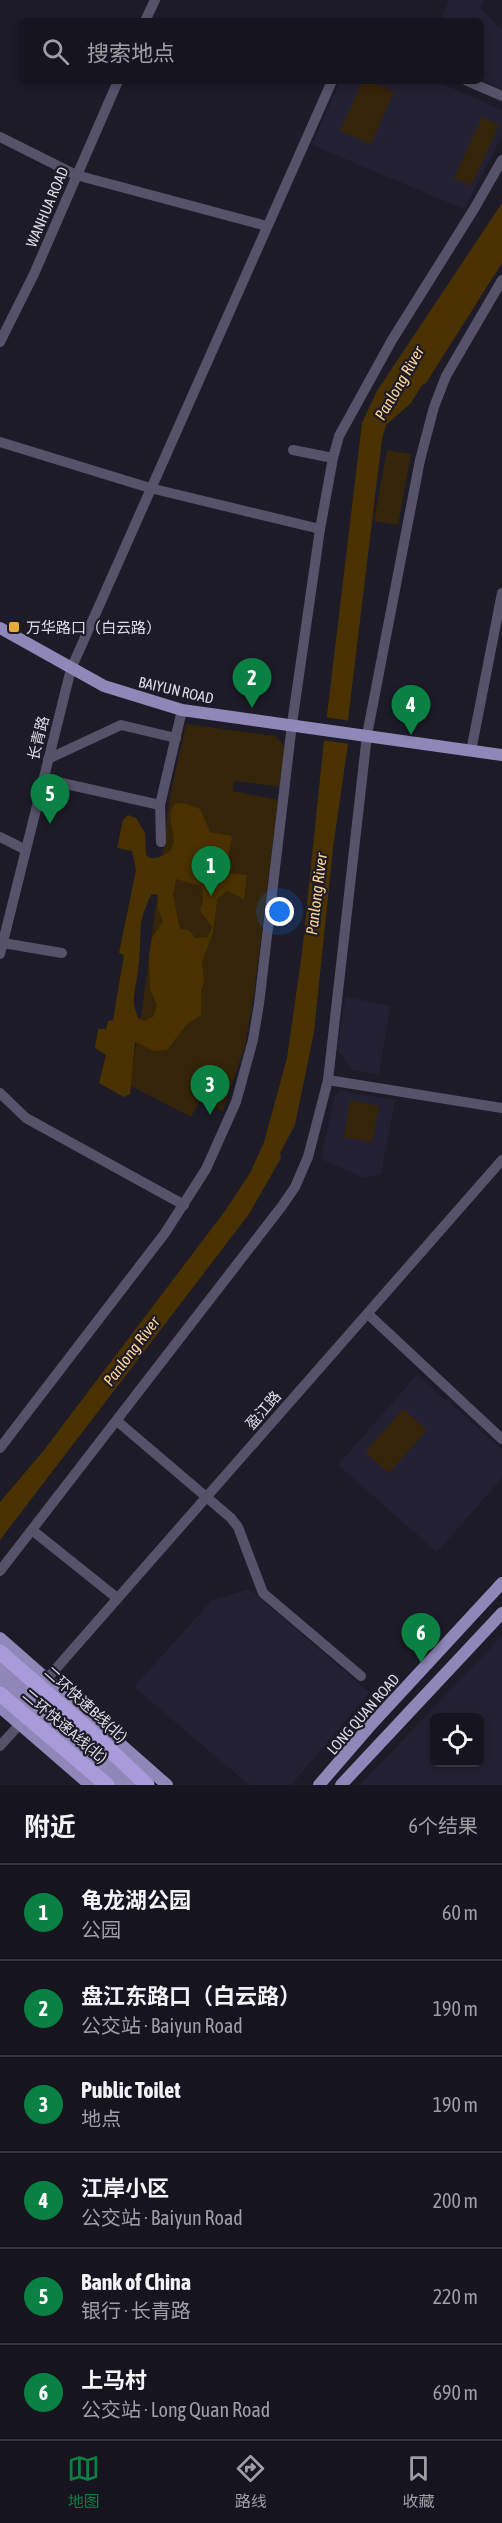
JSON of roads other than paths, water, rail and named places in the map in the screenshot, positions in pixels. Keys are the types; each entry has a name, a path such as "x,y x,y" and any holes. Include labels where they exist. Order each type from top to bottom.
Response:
{"highway":[{"name":"二环快速B线(北)","path":"0,1639 6,1651 147,1785"},
{"name":"二环快速A线(北)","path":"0,1694 107,1785"}],"main road":[{"name":"BAIYUN ROAD","path":"0,628 104,686 182,710 502,755"},
{"name":"LONG QUAN ROAD","path":"319,1785 369,1727 502,1583"},
{"name":"LONG QUAN ROAD","path":"341,1785 502,1613"},
{"path":"6,1651 46,1680 167,1785"},
{"path":"0,1667 135,1785"},
{"path":"0,1679 122,1785"},
{"path":"0,1707 90,1785"}],"street":[{"path":"146,18 155,0"},
{"name":"WANHUA ROAD","path":"0,342 34,274 117,84"},
{"name":"长青路","path":"1,948 71,669 331,84"},
{"path":"474,84 502,96"},
{"path":"0,136 76,175 267,226"},
{"path":"0,1448 165,1233 206,1169 236,1102 254,1040 292,724 320,529 339,436 348,415 392,340 502,160"},
{"path":"0,1571 295,1187 308,1156 328,1080 361,734 420,460 434,407 446,376 500,286"},
{"path":"0,442 150,488 320,529"},
{"path":"293,450 333,458"},
{"path":"471,752 502,593"},
{"path":"161,842 160,805 182,710"},
{"path":"48,759 122,725 176,738"},
{"path":"44,779 160,805"},
{"path":"0,837 26,850"},
{"path":"1,948 63,953"},
{"path":"328,1080 502,1108"},
{"path":"0,1093 26,1118 184,1205"},
{"name":"盈江路","path":"46,1680 502,1161"},
{"path":"368,1314 502,1439"},
{"path":"117,1421 207,1497 238,1527 263,1593 361,1676"},
{"path":"32,1530 117,1598"},
{"path":"0,1746 20,1724"}],"water":[{"name":"Panlong River","path":"502,203 502,263 426,383 422,385 411,403 386,425 382,439 348,720 348,744 333,848 314,1032 295,1125 280,1153 281,1158 249,1214 0,1540 0,1502 44,1450 225,1211 250,1173 264,1142 287,1058 302,953 324,740 362,423 377,391"},
{"path":"184,803 200,809 210,832 232,836 228,859 220,858 219,869 225,870 225,873 247,875 244,899 227,891 217,899 213,933 202,961 204,983 201,989 201,1015 186,1025 167,1050 154,1051 135,1042 130,1094 124,1097 99,1083 106,1055 95,1048 98,1029 106,1029 108,1021 113,1020 124,955 119,953 136,870 132,851 117,848 123,820 128,815 136,818 145,833 146,855 154,858 168,853 174,840 171,810 175,804","holes":["176,879 201,886 203,901 200,910 212,927 208,937 195,938 190,931 181,929 179,926 173,895","152,894 158,895 158,909 163,921 152,938 149,955 150,989 157,1005 153,1017 145,1021 138,1018 134,996 139,965 141,922"]}],"place":[{"name":"万华路口（白云路）","path":"14,627"},
{"name":"盘江东路口（白云路）","path":"252,708"},
{"name":"江岸小区","path":"411,735"},
{"name":"Bank of China","path":"50,824"},
{"name":"龟龙湖公园","path":"211,896"},
{"name":"Public Toilet","path":"210,1115"},
{"name":"上马村","path":"421,1663"}]}
